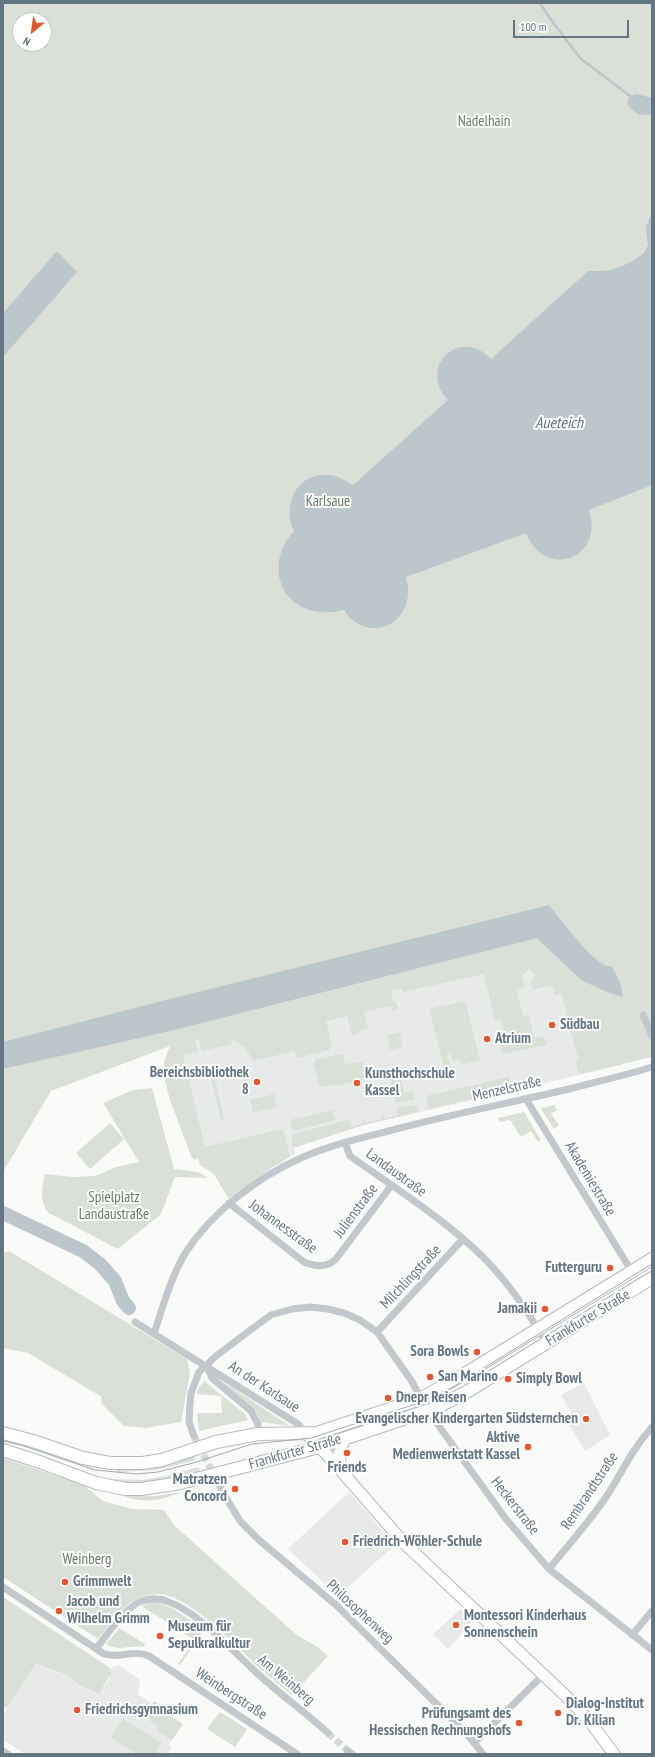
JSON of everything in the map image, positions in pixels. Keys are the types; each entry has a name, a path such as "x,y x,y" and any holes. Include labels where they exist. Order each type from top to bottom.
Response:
{"main road":[{"name":"Frankfurter Straße","path":"3,1433 33,1440 83,1458 110,1463 142,1463 162,1460 216,1442 258,1434 307,1434 327,1430 420,1399 468,1372 652,1259"},
{"name":"Frankfurter Straße","path":"3,1450 96,1483 125,1489 141,1489 181,1483 319,1447 428,1411 470,1390 652,1278"},
{"path":"307,1434 341,1470 404,1543 544,1674 591,1723 614,1754"},
{"path":"341,1470 339,1454 345,1438"}],"street":[{"path":"643,1015 652,1036"},
{"name":"Menzelstraße","path":"345,1143 423,1122 526,1099 652,1067"},
{"name":"Akademiestraße","path":"526,1099 632,1272"},
{"path":"154,1334 168,1292 185,1253 205,1227 229,1203 270,1175 302,1158 345,1143"},
{"name":"Landaustraße","path":"345,1143 350,1156 463,1239 484,1258 507,1284 546,1343"},
{"name":"Julienstraße","path":"323,1266 331,1264 336,1259 391,1186"},
{"name":"Johannesstraße","path":"229,1203 304,1262 313,1266 323,1266"},
{"name":"Milchlingstraße","path":"377,1332 463,1239"},
{"name":"Heckerstraße","path":"206,1365 272,1315 292,1309 310,1307 333,1310 360,1320 377,1332 411,1380 420,1399 428,1411 506,1519 549,1569 652,1650"},
{"name":"An der Karlsaue","path":"135,1322 206,1365 298,1424 307,1434"},
{"path":"194,1436 189,1422 191,1393 199,1372 206,1365"},
{"name":"An der Karlsaue","path":"206,1365 212,1378 251,1411 258,1424 258,1434"},
{"name":"Rembrandtstraße","path":"549,1569 589,1521 610,1491 625,1462 652,1426"},
{"name":"Philosophenweg","path":"221,1489 240,1521 258,1540 336,1605 474,1743 483,1754"},
{"name":"Weinbergstraße","path":"3,1587 96,1649 111,1656 136,1652 149,1656 297,1754"},
{"name":"Am Weinberg","path":"96,1649 132,1606 141,1601 155,1598 168,1601 186,1610 259,1675 328,1732"},
{"path":"632,1635 652,1611"},
{"path":"474,1743 544,1674"},
{"path":"3,1751 8,1754"}],"shaded area":[{"name":"Kunsthochschule Kassel","path":"531,960 554,982 622,1065 364,1125 294,1147 295,1154 271,1168 229,1199 214,1174 200,1165 166,1058 171,1046 402,989"},
{"name":"Evangelischer Kindergarten Südsternchen","path":"584,1383 610,1435 585,1451 567,1421 573,1416 561,1395"},
{"name":"Friedrich-Wöhler-Schule","path":"349,1492 395,1545 338,1596 288,1549"},
{"name":"Montessori Kinderhaus Sonnenschein","path":"461,1609 473,1621 448,1649 433,1634"},
{"name":"Friedrichsgymnasium","path":"34,1663 38,1666 67,1675 79,1685 99,1694 109,1679 110,1668 119,1665 140,1680 138,1694 152,1704 147,1713 158,1727 156,1730 172,1740 168,1745 172,1747 168,1754 25,1754 3,1740 3,1715"}],"green space":[{"name":"Karlsaue","path":"5,3 652,3 652,1057 579,1074 576,1063 578,1058 561,993 555,995 552,985 533,990 530,981 536,976 529,969 522,976 525,987 516,989 523,1016 529,1015 534,1038 544,1036 547,1045 503,1054 498,1033 504,1032 501,1019 495,1020 484,974 403,992 402,989 391,991 393,1002 396,1002 398,1009 392,1011 390,1006 364,1012 368,1028 358,1031 359,1034 352,1036 347,1016 326,1021 332,1047 329,1050 297,1058 294,1051 253,1061 245,1047 234,1040 231,1041 232,1044 202,1051 199,1039 195,1040 198,1052 183,1055 205,1147 283,1129 290,1157 271,1168 229,1199 214,1174 200,1165 199,1157 196,1160 192,1158 170,1100 165,1081 164,1062 170,1046 51,1091 3,1172 3,5"},
{"path":"465,1001 480,1060 461,1065 460,1060 453,1061 450,1053 447,1054 451,1067 444,1068 429,1009"},
{"path":"400,1032 403,1047 390,1050 387,1035"},
{"path":"342,1054 345,1064 362,1062 366,1079 335,1086 334,1084 320,1087 313,1063 315,1060"},
{"path":"399,1073 405,1093 413,1091 415,1099 396,1103 390,1075"},
{"path":"509,1077 512,1090 429,1109 426,1096"},
{"path":"215,1078 224,1119 221,1120 211,1079"},
{"name":"Spielplatz Landaustraße","path":"152,1088 174,1169 198,1172 209,1178 175,1177 161,1214 118,1249 49,1213 44,1204 42,1195 45,1174 72,1177 96,1176 116,1167 139,1162 103,1103 133,1090"},
{"path":"274,1094 277,1107 253,1113 250,1100"},
{"path":"413,1105 417,1107 418,1112 364,1125 293,1148 291,1135 350,1119 352,1127 363,1123 362,1117 365,1123 382,1119 382,1112 385,1119 398,1115 397,1108"},
{"path":"554,1105 557,1110 551,1114 559,1125 554,1129 541,1109"},
{"path":"333,1110 336,1120 293,1131 290,1120"},
{"path":"524,1112 541,1140 538,1142 531,1131 521,1137 510,1120 500,1122 498,1118"},
{"path":"110,1123 124,1139 90,1169 76,1153"},
{"path":"9,1251 187,1359 190,1373 181,1422 146,1428 124,1426 101,1403 102,1397 28,1353 3,1348 3,1254"},
{"path":"204,1381 245,1414 248,1420 199,1431 197,1413 222,1413 221,1396 197,1394 198,1389"},
{"path":"222,1381 290,1426 261,1422 257,1413"},
{"path":"194,1456 196,1460 156,1470 117,1472 117,1470 157,1467"},
{"name":"Weinberg","path":"3,1458 83,1485 103,1501 132,1509 164,1510 174,1525 253,1596 297,1635 319,1648 328,1656 292,1695 261,1670 229,1638 204,1617 179,1600 162,1594 145,1596 128,1604 114,1618 98,1639 3,1577"},
{"path":"198,1467 200,1471 147,1484 111,1482 111,1479 143,1480 166,1476"},
{"path":"181,1492 166,1498 151,1500 136,1500 121,1495 155,1496"},
{"path":"3,1597 110,1668 109,1670 111,1673 99,1694 79,1685 67,1675 35,1664 7,1708 3,1706"},
{"path":"154,1602 168,1606 186,1617 203,1631 180,1665 178,1664 195,1640 182,1632 185,1628 183,1622 176,1620 172,1625 141,1606"},
{"path":"119,1628 145,1644 144,1647 115,1648 106,1644"},
{"path":"154,1701 169,1711 167,1714 183,1724 172,1740 156,1730 158,1727 151,1722 147,1713"},
{"path":"220,1712 247,1729 235,1747 207,1729"},
{"path":"123,1719 162,1743 155,1754 137,1754 111,1738"}],"water":[{"path":"637,94 652,98 652,113 644,115 638,113 629,106 627,103 630,96"},
{"name":"Aueteich","path":"652,212 652,485 589,510 592,527 589,541 581,551 571,558 559,559 546,556 535,548 526,533 406,577 408,593 405,607 398,617 389,625 378,628 366,627 354,621 344,610 325,612 309,609 295,602 285,592 280,578 279,563 283,547 294,531 291,521 291,502 294,493 300,485 307,479 316,476 331,475 353,485 448,400 440,387 437,375 440,363 446,354 456,349 467,347 479,350 491,359 588,271 605,271 620,267 633,261 644,253 648,245 646,227"},
{"path":"57,251 77,272 3,357 3,313"},
{"path":"549,905 574,937 590,953 604,965 612,967 620,982 623,997 607,992 581,980 537,938 170,1031 3,1069 3,1042"}],"waterway":[{"path":"540,3 580,58 630,96"},
{"path":"3,1213 83,1251 100,1264 115,1281 123,1301 129,1308"}],"tunnel":[{"path":"194,1436 221,1489"},
{"path":"328,1733 347,1750"}],"tram line":[{"path":"3,1441 24,1446 95,1470 137,1474 158,1472 193,1463 252,1444 311,1438 422,1402 453,1387 652,1264"},
{"path":"306,1443 335,1436"}],"place":[{"name":"Südbau","path":"552,1025"},
{"name":"Atrium","path":"487,1039"},
{"name":"Bereichsbibliothek 8","path":"257,1082"},
{"name":"Kunsthochschule Kassel","path":"357,1083"},
{"name":"Futterguru","path":"610,1268"},
{"name":"Jamakii","path":"545,1309"},
{"name":"Sora Bowls","path":"477,1352"},
{"name":"San Marino","path":"430,1377"},
{"name":"Simply Bowl","path":"508,1379"},
{"name":"Dnepr Reisen","path":"388,1398"},
{"name":"Evangelischer Kindergarten Südsternchen","path":"586,1419"},
{"name":"Aktive Medienwerkstatt Kassel","path":"528,1447"},
{"name":"Friends","path":"347,1453"},
{"name":"Matratzen Concord","path":"235,1489"},
{"name":"Friedrich-Wöhler-Schule","path":"345,1542"},
{"name":"Grimmwelt","path":"65,1582"},
{"name":"Jacob und Wilhelm Grimm","path":"59,1611"},
{"name":"Montessori Kinderhaus Sonnenschein","path":"456,1625"},
{"name":"Museum für Sepulkralkultur","path":"160,1636"},
{"name":"Friedrichsgymnasium","path":"77,1710"},
{"name":"Dialog-Institut Dr. Kilian","path":"558,1713"},
{"name":"Prüfungsamt des Hessischen Rechnungshofs","path":"519,1723"}],"park label":[{"name":"Nadelhain","path":"484,122"}]}
